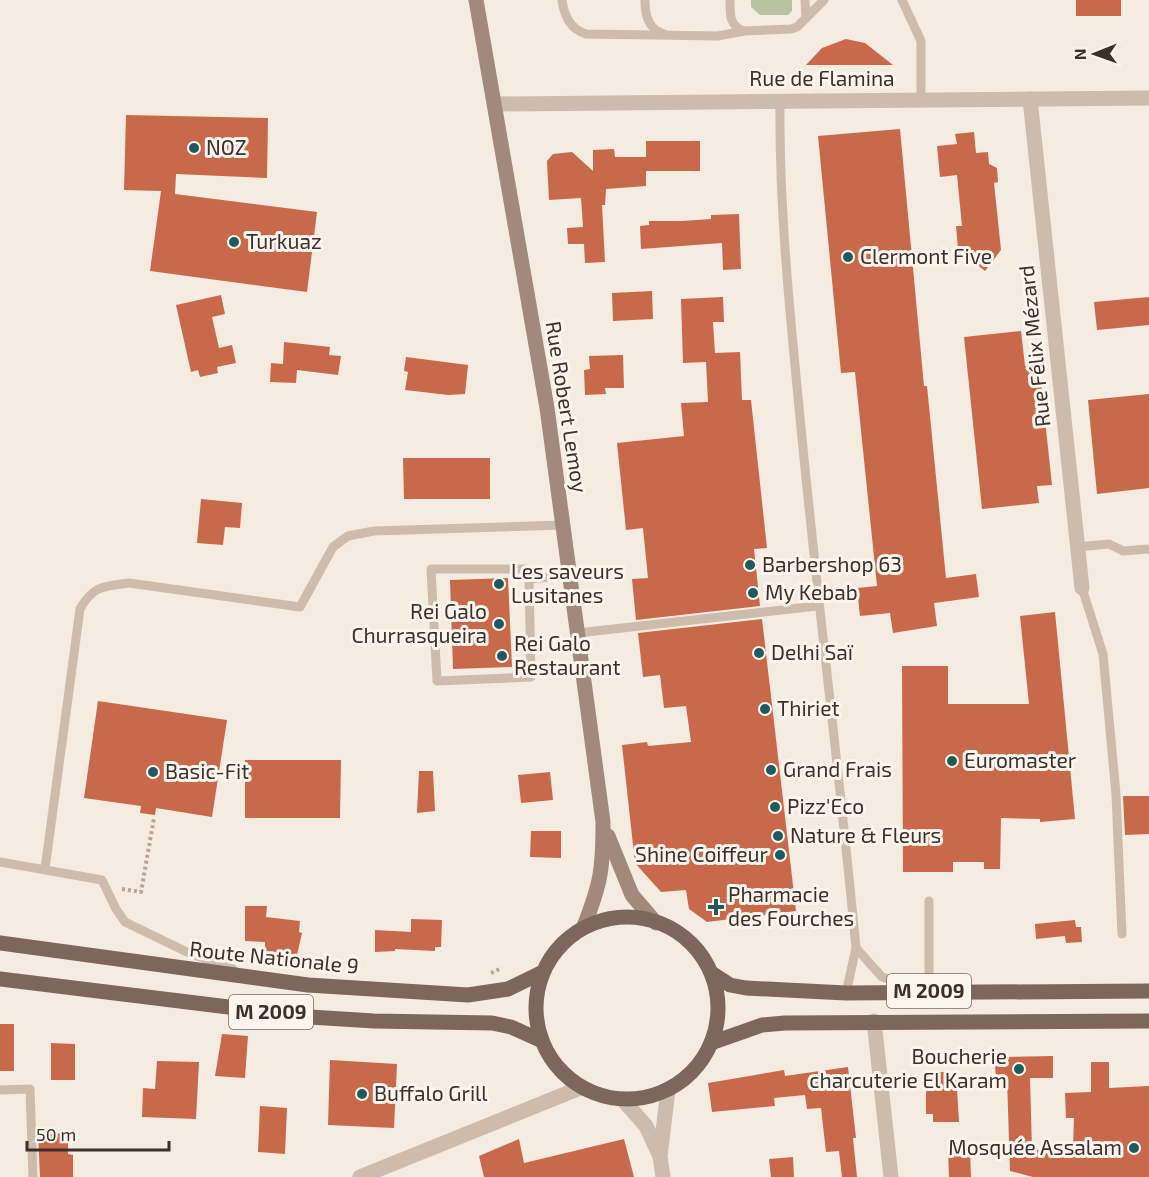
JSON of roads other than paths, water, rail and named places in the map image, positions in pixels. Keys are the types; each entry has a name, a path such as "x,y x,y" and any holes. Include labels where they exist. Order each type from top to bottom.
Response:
{"main road":[{"name":"Rue Robert Lemoy","path":"476,0 548,408 603,822 603,868 599,889 584,926"},
{"name":"Rue Robert Lemoy","path":"603,822 632,896 656,923"},
{"path":"616,917 636,917 656,923 672,929 690,941 704,957 713,974 719,1005 718,1024 711,1043 690,1075 668,1090 643,1099 623,1100 580,1088 559,1069 540,1040 536,998 541,973 552,954 584,926 616,917"},
{"name":"Route Nationale 9","path":"0,943 308,986 468,996 508,990 541,973"},
{"name":"M 2009","path":"713,974 730,985 746,988 846,993 1149,991"},
{"name":"M 2009","path":"0,979 310,1017 374,1022 492,1023 511,1027 540,1040"},
{"name":"M 2009","path":"711,1043 762,1025 874,1021 1149,1021"}],"street":[{"name":"Rue de Flamina","path":"495,104 1149,98"},
{"name":"Rue Félix Mézard","path":"1030,99 1082,588"},
{"path":"874,1021 891,1177"},
{"path":"360,1177 467,1135 528,1107 580,1088"},
{"path":"663,1177 660,1156 668,1090"},
{"path":"623,1100 646,1126 660,1156"}],"lane":[{"path":"562,0 570,23 577,31 586,34 670,36 718,36 744,31 791,29 824,0"},
{"path":"645,0 647,19 652,27 670,36"},
{"path":"730,0 732,21 744,31"},
{"path":"806,0 806,18"},
{"path":"891,0 904,3 921,41 921,100"},
{"path":"780,100 779,163 784,240 817,606 856,948 846,993"},
{"path":"45,869 80,609 89,593 108,585 129,583 300,607 333,547 348,536 374,531 564,525"},
{"path":"1077,547 1109,544 1123,551 1149,549"},
{"path":"526,568 529,579 531,677 437,681 431,569 526,568"},
{"path":"529,579 571,575"},
{"path":"1082,588 1103,654 1116,794 1122,934"},
{"path":"578,633 817,606"},
{"path":"0,862 102,880 125,922 189,953 258,979"},
{"path":"856,948 882,976 929,991 929,901"},
{"path":"0,1090 30,1089 33,1177"}],"place":[{"name":"NOZ","path":"194,148"},
{"name":"Turkuaz","path":"234,242"},
{"name":"Clermont Five","path":"848,257"},
{"name":"Barbershop 63","path":"750,565"},
{"name":"Les saveurs Lusitanes","path":"499,584"},
{"name":"My Kebab","path":"753,593"},
{"name":"Rei Galo Churrasqueira","path":"499,624"},
{"name":"Delhi Saï","path":"759,653"},
{"name":"Rei Galo Restaurant","path":"502,656"},
{"name":"Thiriet","path":"765,709"},
{"name":"Euromaster","path":"952,761"},
{"name":"Grand Frais","path":"771,770"},
{"name":"Basic-Fit","path":"153,772"},
{"name":"Pizz'Eco","path":"775,807"},
{"name":"Nature & Fleurs","path":"778,836"},
{"name":"Shine Coiffeur","path":"780,855"},
{"name":"Pharmacie des Fourches","path":"716,907"},
{"name":"Boucherie charcuterie El Karam","path":"1019,1069"},
{"name":"Buffalo Grill","path":"362,1094"},
{"name":"Mosquée Assalam","path":"1134,1148"}]}
